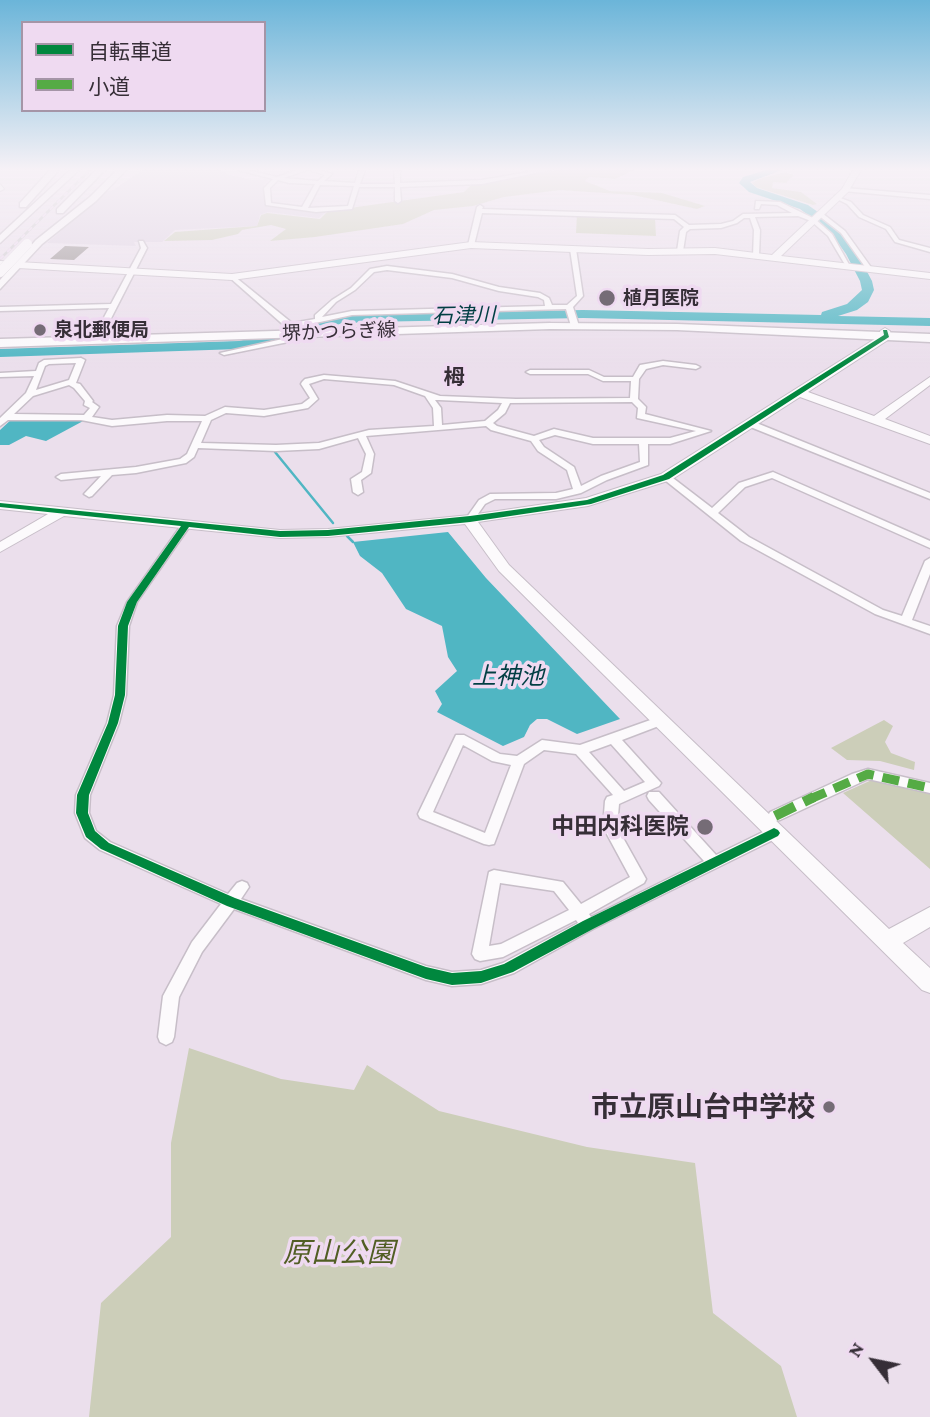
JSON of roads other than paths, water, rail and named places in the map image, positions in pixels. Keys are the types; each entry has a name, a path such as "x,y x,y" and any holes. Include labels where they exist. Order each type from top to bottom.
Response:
{"main road":[{"path":"0,272 41,236"},
{"path":"0,286 18,266 33,243 42,236"},
{"name":"堺かつらぎ線","path":"0,341 574,322"},
{"name":"堺かつらぎ線","path":"0,341 266,335 322,324 574,322 930,335"}],"street":[{"path":"471,245 473,236"},
{"path":"680,251 682,236"},
{"path":"756,256 757,236"},
{"path":"774,258 797,236"},
{"path":"831,236 850,267"},
{"path":"846,236 868,270"},
{"path":"894,236 897,240 930,250"},
{"path":"98,336 144,248 141,242"},
{"path":"0,264 131,274 232,277 300,264 471,245 715,251 930,276"},
{"path":"570,308 580,296 573,249"},
{"path":"549,308 547,299 540,295 499,289 452,276 387,268 372,270 354,289 334,300 318,317 322,324 352,313 570,308"},
{"path":"232,277 296,331"},
{"path":"0,309 113,306"},
{"path":"570,308 574,322"},
{"path":"224,353 296,331"},
{"path":"0,505 280,534 470,519 588,502 666,477 800,393 886,333"},
{"path":"3,420 30,394 47,362 81,360 69,383"},
{"path":"634,400 635,379 643,367 654,363 696,367"},
{"path":"530,372 589,372 603,379 635,379"},
{"path":"0,375 39,373"},
{"path":"3,420 86,418 112,423 167,418 207,419 225,410 264,413 305,406 314,399 305,384 324,377 395,383 429,396 507,401 634,400 642,407 640,416 707,431 670,441 593,440 554,432 534,439 494,428 488,423"},
{"path":"876,420 930,380"},
{"path":"30,394 69,383 77,386 89,401 87,404 95,407 86,418"},
{"path":"800,393 930,440"},
{"path":"429,396 437,408 438,428"},
{"path":"194,444 276,448 318,446 369,433 488,423 502,411 507,401"},
{"path":"61,477 183,461 191,455 207,419"},
{"path":"751,424 930,496"},
{"path":"358,492 356,480 366,472 370,454 362,436"},
{"path":"534,439 541,449 571,469 578,491"},
{"path":"470,519 482,502 493,496 556,496 578,491 645,463 643,441"},
{"path":"89,494 110,472"},
{"path":"713,513 742,485 773,475 930,545"},
{"path":"666,477 745,539 841,593 905,622 930,630"},
{"path":"0,548 61,512"},
{"path":"470,519 478,535 504,568 660,721 775,825 930,983"},
{"path":"185,526 132,602 123,626 120,695 113,723 83,795 82,813 90,834 105,846 231,902 426,973 452,979 481,977 508,968 714,862 857,777 868,774 930,788"},
{"path":"905,622 930,561"},
{"path":"519,761 497,758 460,738 425,814 488,840 519,761 542,746 580,750 660,721"},
{"path":"588,925 579,912 558,886 494,876 480,954 503,950 579,912 639,879 610,827 612,801 654,783 613,739"},
{"path":"580,750 622,797"},
{"path":"654,796 714,862"},
{"path":"166,1037 171,996 197,947 242,887"},
{"path":"887,941 930,916"}],"water":[{"path":"13,418 85,420 46,441 26,436 9,445 0,445 0,430"},
{"name":"上神池","path":"448,532 486,578 620,719 577,734 547,719 537,719 530,725 524,737 503,746 437,712 442,704 435,691 457,671 448,657 442,626 406,609 382,573 360,556 353,542"}],"waterway":[{"path":"827,315 852,307 863,299 868,290 852,253 839,236"},
{"name":"石津川","path":"0,353 239,345 340,320 365,318 583,314 930,322"},
{"path":"275,452 333,523"},
{"path":"347,536 353,542"}],"railway":[{"path":"0,259 23,236"}],"place":[{"name":"植月医院","path":"607,298"},
{"name":"泉北郵便局","path":"40,330"},
{"name":"中田内科医院","path":"705,827"},
{"name":"市立原山台中学校","path":"829,1107"}],"district":[{"name":"栂","path":"454,378"}],"park label":[{"name":"原山公園","path":"339,1253"}]}
